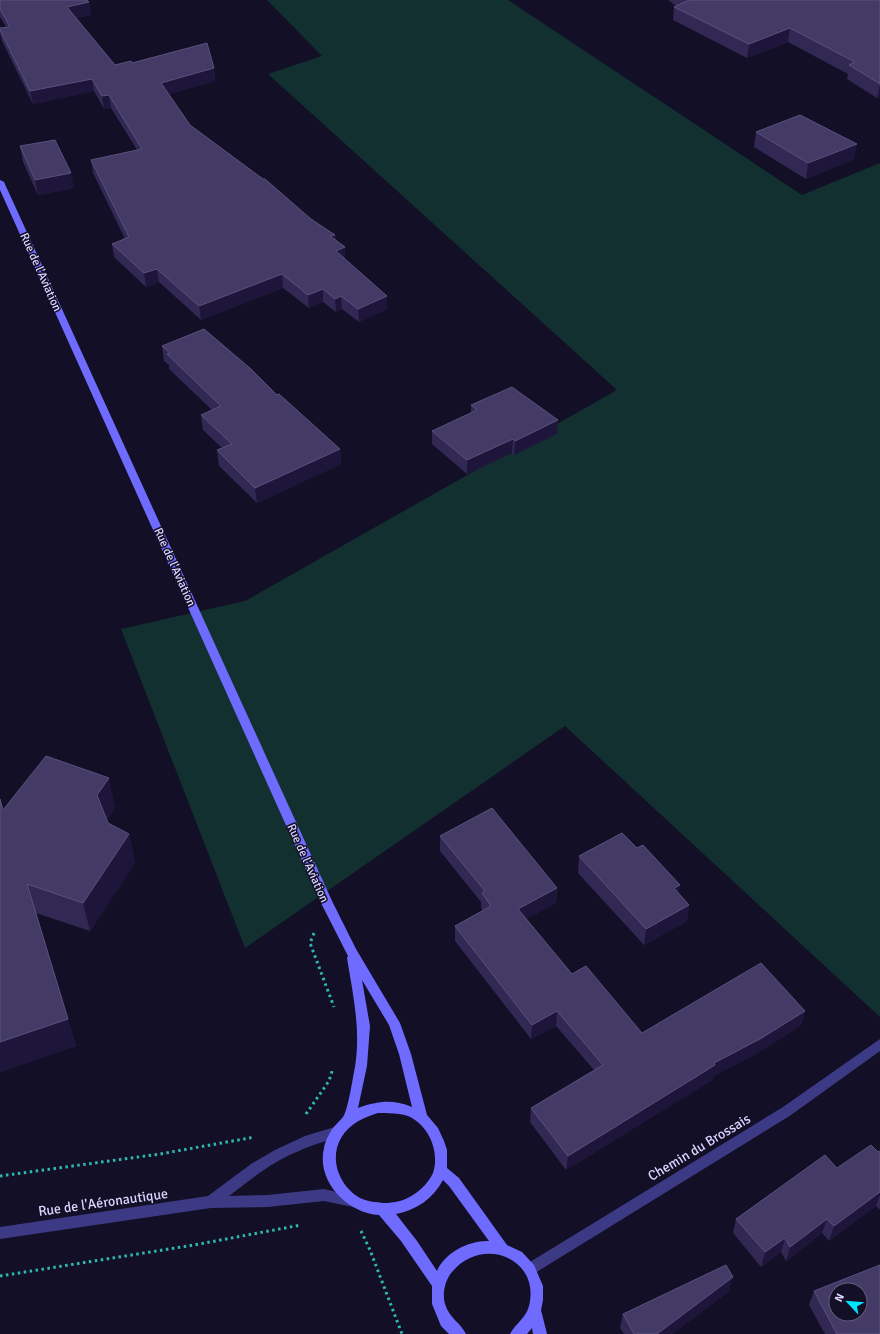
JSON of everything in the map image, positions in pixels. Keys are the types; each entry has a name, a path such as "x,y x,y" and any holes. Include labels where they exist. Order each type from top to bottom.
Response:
{"street":[{"name":"Rue de l'Aviation","path":"0,182 327,903 352,952 394,1023 406,1054 412,1085 422,1118"},
{"name":"Rue de l'Aviation","path":"350,1119 361,1066 364,1026 352,952"},
{"name":"Chemin du Brossais","path":"530,1269 787,1111 880,1044"},
{"path":"378,1107 393,1107 408,1111 422,1118 432,1128 439,1141 442,1156 440,1170 434,1183 425,1194 413,1203 398,1208 383,1210 367,1208 353,1201 341,1191 332,1177 329,1162 331,1146 338,1132 350,1119 363,1112 378,1107"},
{"name":"Rue de l'Aéronautique","path":"211,1202 259,1167 281,1154 304,1143 338,1132"},
{"path":"440,1170 454,1182 502,1248 522,1260 530,1269 536,1283 538,1297 535,1312 527,1326 517,1334"},
{"name":"Rue de l'Aéronautique","path":"0,1233 211,1202 268,1201 324,1195 353,1201"},
{"path":"383,1210 421,1256 438,1284"},
{"path":"460,1334 446,1322 438,1304 438,1284 447,1266 462,1253 481,1246 502,1248"},
{"path":"535,1312 540,1334"}],"path":[{"path":"327,903 310,943 334,1008"},
{"path":"305,1115 310,1110 328,1081 336,1061"},
{"path":"0,1176 160,1154 258,1137"},
{"path":"0,1276 194,1245 307,1224"},
{"path":"355,1228 361,1230 370,1250 402,1334"}],"green space":[{"path":"267,0 508,0 802,195 880,163 880,1017 565,726 245,948 121,629 245,601 617,390 268,74 322,56"}],"building":[{"path":"0,0 87,0 89,2 67,7 115,65 131,61 132,63 207,43 214,68 161,83 190,125 265,179 311,219 335,235 330,236 345,247 336,251 387,296 358,309 341,296 335,299 323,289 308,295 282,274 199,306 157,269 144,273 112,244 129,237 91,160 142,149 109,95 102,96 92,79 30,91 0,30 0,28 10,27 0,9"},
{"path":"689,0 880,0 880,84 849,65 855,62 790,28 749,44 674,7"},
{"path":"800,115 857,144 808,163 756,132"},
{"path":"55,140 71,173 35,180 20,146"},
{"path":"204,329 340,449 255,488 217,450 232,444 201,415 221,406 167,354 170,353 162,346"},
{"path":"512,387 558,420 515,441 513,439 467,460 432,431 477,410 471,405"},
{"path":"46,756 109,778 97,795 108,823 129,834 83,903 27,884 68,1019 0,1042 0,799 3,810"},
{"path":"492,808 557,888 518,909 572,974 586,966 642,1033 761,963 805,1011 760,1039 714,1063 715,1065 568,1156 531,1108 603,1065 557,1011 532,1025 455,926 491,906 482,893 485,891 440,836"},
{"path":"622,833 637,848 643,845 680,885 674,888 689,905 646,929 579,856"},
{"path":"871,1145 878,1152 880,1151 880,1192 834,1226 827,1219 790,1247 785,1238 765,1252 736,1219 825,1155 837,1168"},
{"path":"726,1265 733,1277 657,1334 634,1334 623,1314"},
{"path":"880,1265 880,1334 837,1334 831,1322 868,1322 868,1282 837,1282"},
{"path":"828,1285 828,1317 814,1291"}]}
